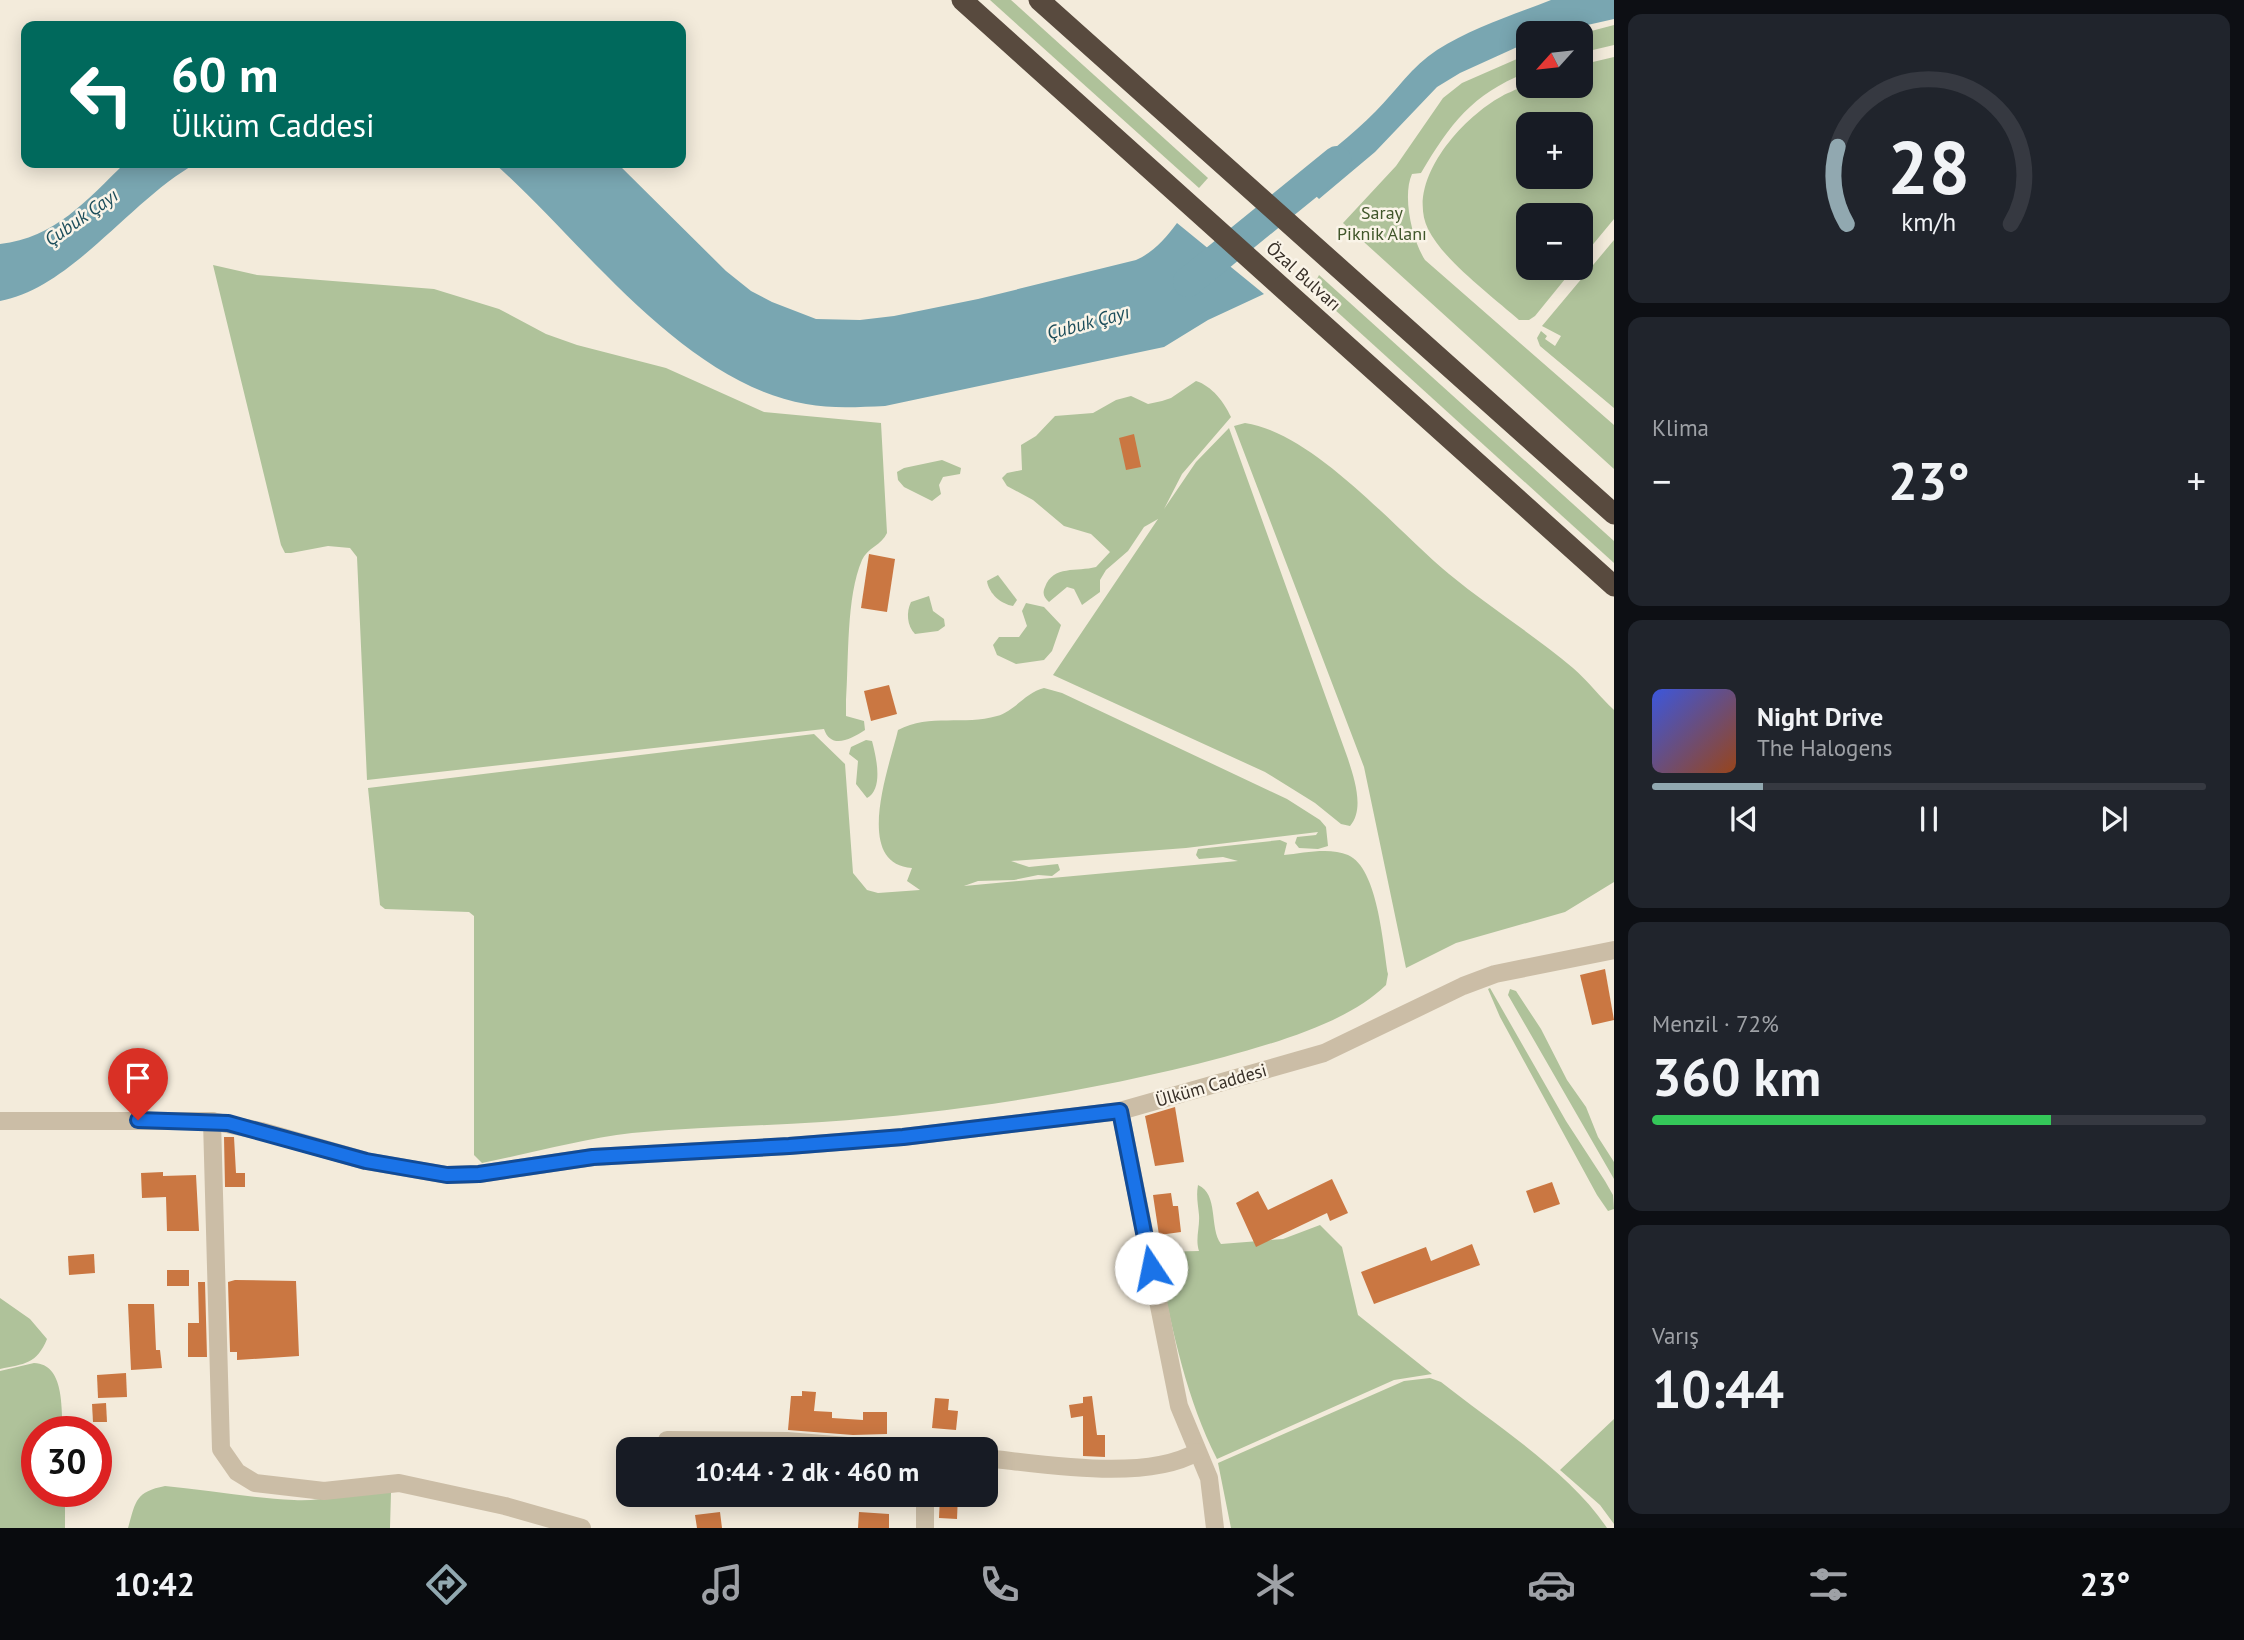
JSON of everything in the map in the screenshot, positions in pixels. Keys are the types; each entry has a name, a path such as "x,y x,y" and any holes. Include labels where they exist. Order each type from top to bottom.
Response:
{"highway":[{"name":"Özal Bulvarı","path":"962,0 1614,586"},
{"name":"Özal Bulvarı","path":"1040,0 1614,514"}],"street":[{"name":"Ülküm Caddesi","path":"0,1121 212,1121 261,1131 366,1161 447,1175 479,1174 605,1156 903,1137 1120,1111 1324,1053 1463,986 1495,974 1614,950"},
{"path":"1120,1111 1179,1406 1209,1478 1215,1528"},
{"path":"212,1121 221,1449 237,1472 255,1483 324,1491 399,1483 505,1506 582,1528"},
{"path":"998,1459 1123,1468 1171,1464 1197,1452"},
{"path":"925,1507 925,1528"}],"green space":[{"path":"990,0 1011,0 1208,178 1199,188"},
{"path":"1614,25 1614,45 1593,50 1593,31"},
{"path":"1614,57 1614,219 1593,244 1593,203 1516,203 1516,280 1564,280 1529,320 1519,320 1445,253 1428,229 1423,210 1425,189 1432,169 1444,149 1475,115 1516,89 1516,98 1593,98 1593,62"},
{"name":"Saray Piknik Alanı","path":"1516,59 1516,78 1477,100 1442,139 1421,173 1412,174 1408,206 1416,241 1425,260 1614,425 1614,469 1343,223 1396,166 1443,98 1462,83"},
{"path":"1614,240 1614,408 1540,346 1537,338 1541,331 1547,336 1545,339 1555,346 1561,336 1542,326 1581,280 1593,280 1593,265"},
{"path":"213,265 257,275 434,289 499,309 546,334 577,345 666,368 764,412 881,423 887,533 862,560 853,592 849,628 846,716 864,721 865,730 842,741 831,739 824,729 367,780 357,557 350,548 328,546 285,553 281,545"},
{"path":"1319,275 1614,541 1614,563 1312,289"},
{"path":"1196,381 1217,395 1231,417 1182,474 1164,509 1196,462 1229,428 1350,767 1358,802 1350,826 1341,824 1315,803 1265,772 1053,675 1158,519 1144,527 1128,551 1106,570 1100,580 1100,592 1082,605 1074,589 1067,587 1049,602 1044,592 1054,575 1096,567 1110,552 1091,534 1064,526 1033,500 1007,486 1002,478 1007,473 1022,470 1021,445 1036,436 1055,416 1093,413 1116,400 1131,396 1148,404 1162,401"},
{"path":"1245,423 1271,431 1298,444 1326,463 1449,574 1573,668 1614,710 1614,882 1565,912 1456,943 1406,968 1364,767 1234,426"},
{"path":"942,460 961,468 960,474 943,477 939,485 941,494 932,501 904,487 898,480 897,472 904,468"},
{"path":"998,575 1017,600 1013,606 1000,601 990,590 987,581"},
{"path":"929,596 933,611 944,619 945,626 938,631 915,634 909,623 909,606 911,602"},
{"path":"1026,603 1044,607 1061,625 1052,651 1044,660 1016,664 997,655 993,645 999,637 1019,637 1027,626 1022,611"},
{"path":"1044,688 1062,693 1287,799 1320,820 1326,827 1328,846 1318,849 1299,848 1295,843 1297,837 1316,835 1318,832 1186,848 1011,861 1029,867 1058,864 1060,870 1052,876 978,881 964,886 1238,861 1223,857 1199,859 1196,855 1198,849 1280,840 1287,843 1284,855 1333,851 1348,855 1358,863 1373,891 1384,945 1388,974 1386,985 1351,1010 1310,1030 1224,1057 1125,1081 924,1113 632,1133 575,1142 482,1163 474,1155 474,916 469,912 385,909 380,905 368,788 814,734 845,764 853,873 867,890 878,893 920,890 907,881 912,868 894,862 883,850 879,832 883,788 898,730 922,722 997,716"},
{"path":"866,740 872,741 877,772 876,787 867,798 856,784 858,761 849,754 851,747"},
{"path":"1490,988 1566,1121 1613,1195 1614,1209 1608,1211 1597,1195 1500,1017 1488,989"},
{"path":"1510,989 1516,991 1541,1029 1567,1080 1586,1107 1598,1137 1614,1162 1614,1179 1508,995"},
{"path":"1198,1185 1205,1189 1209,1196 1217,1237 1221,1244 1283,1239 1320,1225 1342,1247 1358,1315 1432,1374 1394,1380 1217,1459 1187,1383 1156,1252 1199,1251"},
{"path":"0,1298 30,1319 47,1339 39,1354 29,1362 0,1369"},
{"path":"34,1363 44,1365 56,1379 62,1416 21,1416 21,1507 65,1507 65,1528 0,1528 0,1371"},
{"path":"1430,1378 1441,1382 1552,1468 1573,1487 1607,1528 1231,1528 1218,1463 1404,1381"},
{"path":"1614,1419 1614,1524 1600,1505 1560,1470"},
{"path":"165,1486 294,1500 391,1493 390,1528 128,1528 138,1499 148,1491"}],"water":[{"path":"1551,0 1614,0 1614,19 1593,24 1593,21 1516,21 1516,47 1460,73 1437,87 1375,152 1319,199 1296,176 1357,129 1428,56 1478,28"},
{"path":"120,168 189,168 173,178 77,261 52,279 26,293 0,301 0,244 37,234 69,215"},
{"path":"499,168 622,168 726,271 751,291 816,319 860,320 894,316 978,299 1136,260 1159,244 1177,223 1264,294 1208,320 1164,347 885,406 816,406 761,391 718,368 677,339 637,305"}],"building":[{"path":"1134,434 1141,467 1126,470 1119,438"},
{"path":"869,554 895,559 887,612 861,608"},
{"path":"889,685 897,714 871,721 864,691"},
{"path":"1605,969 1614,1020 1592,1025 1580,975"},
{"path":"1175,1107 1184,1162 1155,1166 1145,1116"},
{"path":"224,1137 234,1137 236,1173 245,1173 245,1187 225,1187"},
{"path":"163,1172 163,1176 196,1175 199,1231 167,1231 166,1197 142,1198 141,1173"},
{"path":"1332,1179 1348,1213 1330,1221 1327,1213 1256,1247 1236,1203 1258,1191 1268,1210"},
{"path":"1552,1182 1560,1204 1534,1213 1526,1191"},
{"path":"1171,1193 1173,1206 1178,1206 1181,1232 1159,1235 1153,1195"},
{"path":"1472,1244 1480,1265 1374,1304 1361,1272 1426,1247 1431,1261"},
{"path":"94,1254 95,1273 69,1275 68,1256"},
{"path":"167,1270 189,1270 189,1286 167,1286"},
{"path":"296,1281 299,1356 237,1360 237,1352 230,1352 228,1282"},
{"path":"198,1282 205,1282 207,1357 188,1357 188,1323 199,1323"},
{"path":"128,1304 154,1304 156,1350 160,1350 162,1368 131,1370"},
{"path":"126,1373 127,1397 98,1398 97,1375"},
{"path":"802,1391 816,1392 814,1411 832,1412 832,1418 863,1420 863,1412 887,1412 887,1434 853,1435 788,1430 791,1396 802,1396"},
{"path":"1092,1396 1097,1435 1105,1435 1105,1457 1083,1456 1083,1416 1071,1418 1069,1405 1083,1403 1083,1397"},
{"path":"935,1398 949,1399 948,1410 958,1411 956,1430 932,1428"},
{"path":"106,1403 107,1416 93,1416 92,1404"},
{"path":"939,1507 958,1507 957,1519 939,1518"},
{"path":"720,1512 722,1528 697,1528 695,1515"},
{"path":"859,1512 889,1514 889,1528 858,1528"}],"waterway":[{"name":"Çubuk Çayı","path":"1188,282 1337,161"}],"route":[{"path":"138,1120 202,1120 228,1123 366,1161 447,1175 539,1167 593,1157 903,1137 1120,1111 1151,1268"}]}
